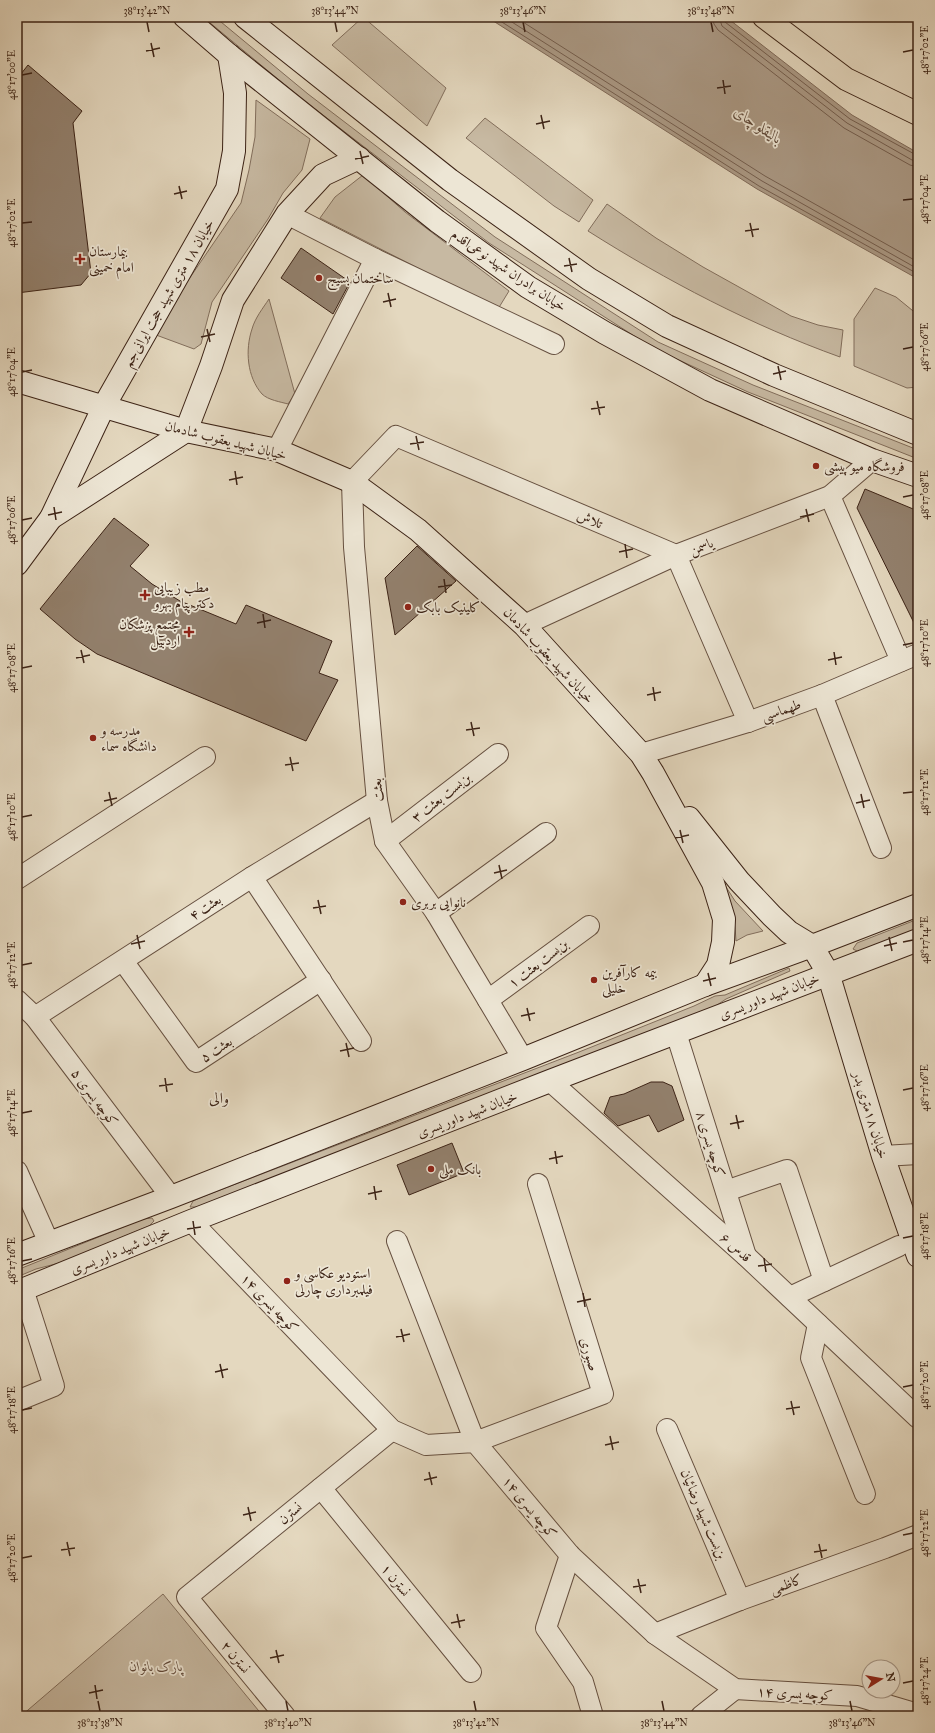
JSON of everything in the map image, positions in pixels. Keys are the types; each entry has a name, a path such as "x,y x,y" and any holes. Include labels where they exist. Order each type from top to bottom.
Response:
{"main road":[{"name":"خیابان برادران شهید نوعی‌اقدم","path":"185,17 229,55 437,220 522,283 605,333 710,390 872,460 918,476"},
{"path":"245,17 450,180 589,279 667,326 774,375 918,434"},
{"path":"764,17 846,79 918,114"},
{"name":"خیابان ۱۸ متری شهید حجت ایرانی‌جم","path":"17,564 51,518 104,406 227,189 234,151 236,93 229,55"},
{"path":"186,431 211,366 232,300 287,214 323,175 359,158"},
{"name":"خیابان شهید یعقوب شادمان","path":"17,381 186,431 278,450 352,482 418,530 524,625 640,754 653,773 739,881 789,932 812,946"},
{"name":"خیابان ۱۸ متری شهید حجت ایرانی‌جم","path":"51,518 186,431"},
{"name":"خیابان شهید یعقوب شادمان","path":"653,773 712,883 724,919 723,942 718,966 705,985"},
{"path":"17,1255 171,1197 523,1059 705,985 812,946 918,904"},
{"name":"خیابان شهید داور یسری","path":"20,1290 191,1221 550,1081 828,973 918,940"},
{"name":"خیابان ۱۸متری بدر","path":"812,946 828,973 883,1156 908,1251"},
{"path":"171,1197 191,1221"}],"street":[{"path":"287,214 376,259 554,344"},
{"path":"278,450 376,259"},
{"name":"تلاش","path":"352,482 396,436 676,555"},
{"name":"یاسمن","path":"524,625 676,555 830,496 872,460"},
{"name":"بعثت","path":"352,482 354,547 377,801 385,841 436,913 523,1059"},
{"path":"830,496 909,658"},
{"path":"676,555 748,722"},
{"name":"طهماسبی","path":"640,754 748,722 822,695 909,658"},
{"path":"822,695 881,848"},
{"name":"بن‌بست بعثت ۳","path":"385,841 498,754"},
{"path":"17,879 205,757"},
{"name":"بعثت ۴","path":"35,1017 252,877 377,801"},
{"path":"436,913 546,833"},
{"path":"252,877 361,1041"},
{"name":"بن‌بست بعثت ۱","path":"488,1000 589,926"},
{"name":"بعثت ۵","path":"123,960 196,1062 321,980"},
{"name":"کوچه یسری ۵","path":"17,1000 35,1017 171,1197"},
{"name":"کوچه یسری ۸","path":"676,1032 746,1256"},
{"name":"قدس ۶","path":"550,1081 746,1256 918,1418"},
{"path":"883,1156 918,1154"},
{"path":"726,1191 787,1170 824,1281"},
{"path":"17,1172 49,1243"},
{"name":"صبوری","path":"475,1442 603,1394 538,1184"},
{"name":"کوچه یسری ۱۴","path":"191,1221 392,1430 426,1445 475,1442 570,1555 655,1634 735,1689 857,1696 918,1714"},
{"path":"397,1241 475,1442"},
{"path":"790,1297 824,1281 908,1251"},
{"path":"17,1401 54,1386 20,1290"},
{"path":"818,1324 811,1358 865,1494"},
{"name":"بن‌بست شهید رضائیان","path":"667,1429 740,1600"},
{"name":"نسترن","path":"187,1597 392,1430"},
{"name":"نسترن ۱","path":"321,1488 471,1672"},
{"name":"کاظمی","path":"655,1634 740,1600 918,1535"},
{"path":"570,1555 546,1628 583,1682 593,1716"},
{"name":"نسترن ۲","path":"187,1597 285,1716"},
{"path":"701,1716 735,1689"}],"green space":[{"path":"203,17 215,17 308,94 495,237 658,342 753,385 918,450 918,459 748,392 653,348 489,243 302,99"},
{"path":"363,17 446,88 427,126 332,45"},
{"path":"256,100 310,139 302,170 283,193 268,219 212,302 201,344 194,349 148,332 189,279 241,203 255,137"},
{"path":"485,118 593,200 579,222 554,206 466,138"},
{"path":"363,175 405,212 509,291 498,309 320,218 335,197"},
{"path":"607,204 656,238 703,267 791,316 818,325 843,330 840,357 774,331 710,301 648,267 588,231"},
{"path":"875,288 896,297 918,315 918,387 907,388 854,366 854,319"},
{"path":"269,299 295,394 288,404 271,399 262,394 250,372 248,346 253,325"},
{"path":"712,865 735,901 763,931 747,935 736,941 732,910"},
{"path":"918,919 918,928 859,952 853,949 857,943"},
{"path":"789,968 790,971 726,999 714,1007 200,1207 190,1207 193,1201 202,1197 579,1052 694,1006 715,996 725,995"},
{"path":"152,1218 154,1221 149,1226 63,1262 36,1269 17,1277 17,1270 143,1219"},
{"name":"پارک بانوان","path":"163,1594 263,1716 21,1716"}],"water":[{"name":"بالیقلو چای","path":"487,17 726,17 852,115 918,153 918,279 757,189"}],"building":[{"path":"28,65 82,111 73,123 91,273 81,285 17,293 17,79"},
{"name":"ساختمان بسیج","path":"301,248 350,282 333,314 281,278"},
{"path":"865,489 918,511 918,631 857,508"},
{"name":"مجتمع پزشکان اردبیل","path":"114,518 149,545 130,566 152,584 180,601 236,624 246,605 332,641 319,673 338,680 306,741 97,654 75,639 40,609"},
{"name":"کلینیک بابک","path":"417,546 456,581 395,635 385,578"},
{"path":"651,1082 663,1082 672,1086 684,1120 658,1132 649,1115 618,1126 604,1113 610,1097 624,1094"},
{"name":"بانک ملی","path":"452,1143 464,1173 409,1195 397,1165"}],"place":[{"name":"بیمارستان امام خمینی","path":"80,259"},
{"name":"ساختمان بسیج","path":"319,278"},
{"name":"فروشگاه میو پیشی","path":"816,466"},
{"name":"مطب زیبایی دکتر پیام بهرو","path":"145,595"},
{"name":"کلینیک بابک","path":"408,607"},
{"name":"مجتمع پزشکان اردبیل","path":"189,632"},
{"name":"مدرسه و دانشگاه سماء","path":"93,738"},
{"name":"نانوایی بربری","path":"403,902"},
{"name":"بیمه کارآفرین خلیلی","path":"594,980"},
{"name":"بانک ملی","path":"431,1169"},
{"name":"استودیو عکاسی و فیلمبرداری چارلی","path":"287,1281"}],"district":[{"name":"والی","path":"219,1098"}]}
